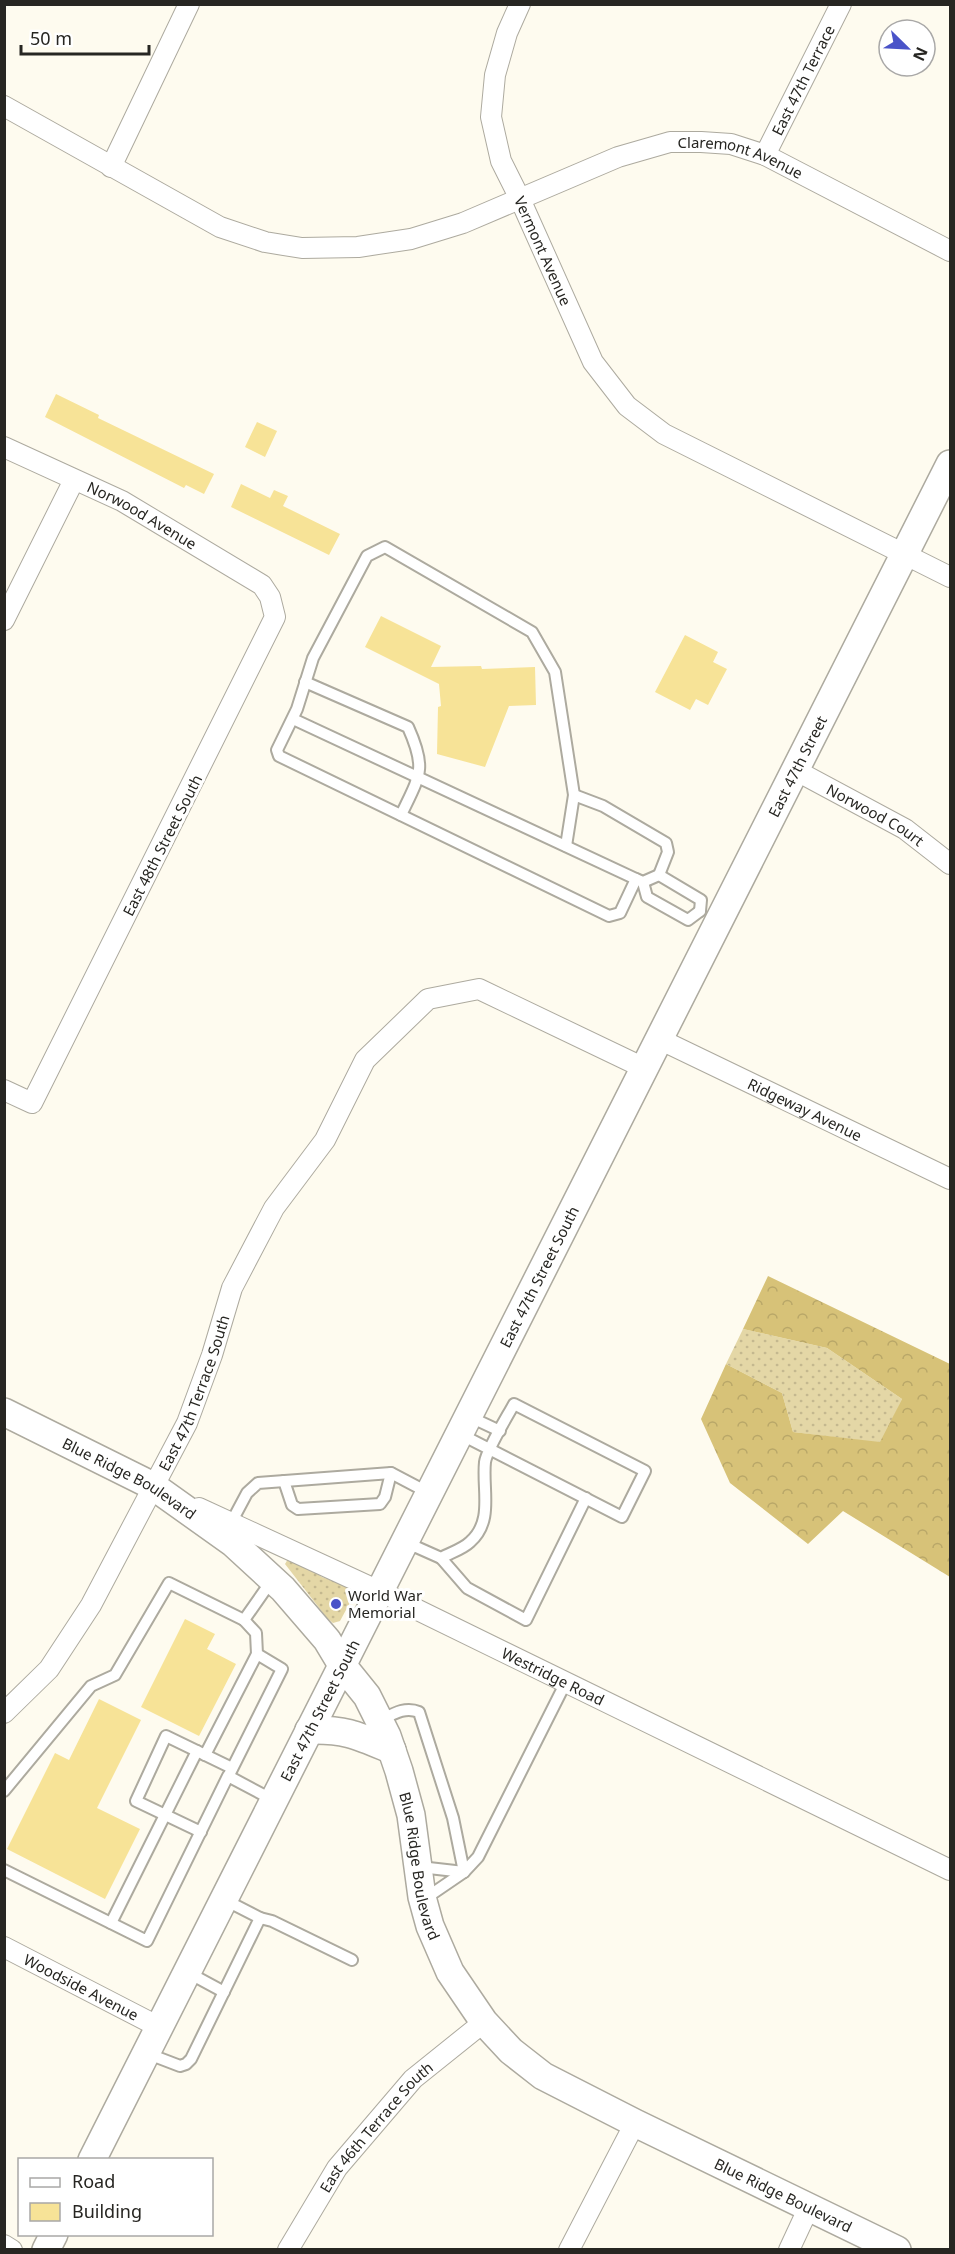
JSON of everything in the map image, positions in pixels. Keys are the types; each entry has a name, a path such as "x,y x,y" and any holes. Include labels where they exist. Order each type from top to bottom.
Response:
{"main road":[{"name":"East 47th Street","path":"644,1068 659,1039 709,917 795,770 951,464"},
{"name":"East 47th Street South","path":"93,2158 644,1068"},
{"name":"Blue Ridge Boulevard","path":"4,1412 153,1486 233,1543 273,1580 327,1640 342,1665 367,1696 392,1750 411,1815 423,1900 430,1926 450,1972 484,2022 512,2051 543,2076 897,2250"},
{"path":"309,1730 336,1729 358,1735 392,1750"},
{"path":"46,2250 53,2236"}],"street":[{"path":"111,167 189,4"},
{"path":"520,4 507,33 495,75 491,117 501,161 520,199"},
{"name":"East 47th Terrace","path":"765,155 841,4"},
{"name":"Vermont Avenue","path":"4,106 220,228 265,242 302,248 358,247 411,239 463,223 520,199 593,362 627,406 664,434 951,577"},
{"name":"Claremont Avenue","path":"520,199 618,157 670,142 731,144 765,155 951,251"},
{"name":"Norwood Avenue","path":"4,447 122,501 262,585 270,597"},
{"path":"4,620 74,480"},
{"name":"East 48th Street South","path":"4,1090 32,1103 275,617 270,597"},
{"name":"Norwood Court","path":"795,770 905,829 951,864"},
{"name":"East 47th Terrace South","path":"4,1713 49,1669 91,1605 187,1423 212,1355 232,1288 274,1208 325,1140 365,1060 428,999 479,989 644,1068"},
{"name":"Ridgeway Avenue","path":"659,1039 951,1179"},
{"name":"Westridge Road","path":"153,1486 380,1591 951,1870"},
{"name":"Woodside Avenue","path":"4,1947 159,2026"},
{"name":"East 46th Terrace South","path":"288,2250 338,2168 413,2079 484,2022"},
{"path":"569,2250 635,2123"},
{"path":"789,2250 809,2207"},
{"path":"4,2246 12,2250"}],"lane":[{"path":"566,846 574,795 555,672 532,632 385,547 367,556 314,658 293,719 277,750 279,756 609,916 620,913 639,880"},
{"path":"305,682 408,727 419,751 419,778 401,815"},
{"path":"293,719 639,880 659,875 701,900 709,917 688,920 647,897 639,880"},
{"path":"574,795 603,806 666,843 668,852 659,875"},
{"path":"441,1558 470,1543 482,1527 485,1516 485,1460 491,1449 514,1404 645,1471 622,1517 491,1449 464,1425"},
{"path":"464,1425 500,1431"},
{"path":"231,1523 247,1493 258,1483 391,1473 429,1493"},
{"path":"284,1481 292,1505 298,1509 380,1504 385,1497 391,1473"},
{"path":"404,1542 441,1558 467,1588 526,1620 586,1498"},
{"path":"244,1620 273,1580"},
{"path":"4,1791 91,1686 115,1675 169,1583 244,1620 256,1633 257,1654 165,1815 111,1923"},
{"path":"4,1870 147,1941 282,1669 257,1654"},
{"path":"423,1900 464,1872 478,1857 516,1786 566,1682"},
{"path":"379,1721 403,1710 410,1709 420,1712 453,1818 464,1872"},
{"path":"201,1832 136,1801 166,1737 201,1753 274,1800"},
{"path":"418,1867 464,1872"},
{"path":"224,1899 352,1960"},
{"path":"146,2053 180,2066 191,2059 260,1918"},
{"path":"187,1972 224,1992"}],"shaded area":[{"path":"743,1329 827,1348 902,1399 881,1443 793,1432 782,1393 726,1364"},
{"path":"288,1559 306,1566 322,1577 354,1589 353,1597 340,1621 333,1623 327,1618 285,1564"}],"green space":[{"path":"768,1276 950,1364 950,1577 843,1511 808,1544 730,1483 701,1419 726,1364 782,1393 793,1432 880,1442 902,1399 827,1348 743,1329"}],"building":[{"path":"56,394 99,415 98,418 214,474 204,494 186,485 184,488 45,417"},
{"path":"257,422 277,431 265,457 245,447"},
{"path":"241,484 270,498 274,490 288,496 283,506 340,534 329,555 231,507"},
{"path":"381,616 441,646 431,667 481,666 482,669 535,667 536,705 509,706 485,767 437,754 438,707 441,706 439,684 365,647"},
{"path":"685,635 718,652 713,662 727,669 708,705 696,699 690,710 655,692"},
{"path":"185,1619 215,1634 207,1649 236,1664 199,1736 141,1707"},
{"path":"99,1699 141,1720 97,1808 140,1829 105,1899 7,1849 55,1753 69,1760"}],"place":[{"name":"World War Memorial","path":"336,1604"}]}
